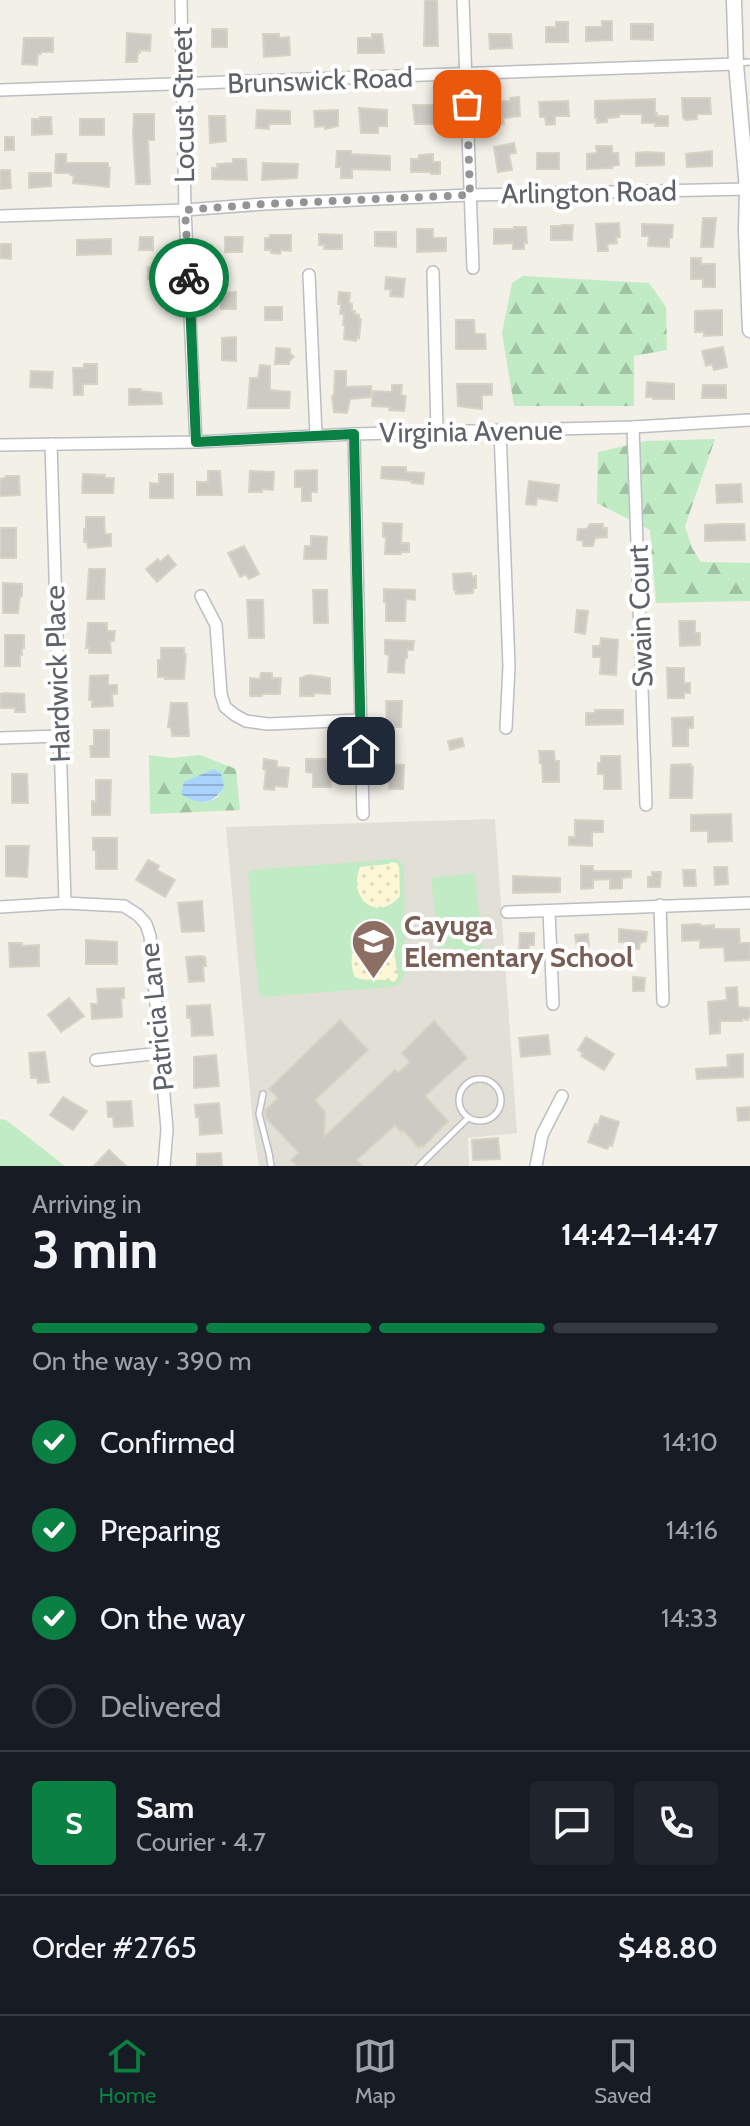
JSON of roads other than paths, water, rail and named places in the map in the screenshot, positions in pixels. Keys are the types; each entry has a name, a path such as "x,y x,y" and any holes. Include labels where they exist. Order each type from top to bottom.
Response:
{"street":[{"name":"Locust Street","path":"181,0 185,210 196,442"},
{"path":"463,0 473,268"},
{"path":"734,0 742,36 750,330"},
{"name":"Brunswick Road","path":"0,90 743,63"},
{"name":"Arlington Road","path":"0,216 470,195 747,189"},
{"path":"433,272 437,431"},
{"path":"309,275 316,435"},
{"name":"Virginia Avenue","path":"0,445 196,442 750,420"},
{"name":"Swain Court","path":"633,427 646,805"},
{"path":"500,430 509,666 506,728"},
{"path":"354,434 363,814"},
{"name":"Hardwick Place","path":"51,444 65,903"},
{"path":"201,596 216,625 221,694 225,707 235,715 246,721 268,724 359,720"},
{"path":"0,738 59,736"},
{"name":"Patricia Lane","path":"0,907 65,903 124,906 146,924 150,936 167,1129 164,1166"},
{"path":"507,912 750,903"},
{"path":"660,905 663,1001"},
{"path":"549,911 553,1004"},
{"path":"96,1060 161,1053"},
{"path":"536,1166 542,1135 562,1096"}],"lane":[{"path":"475,1079 493,1083 500,1092 500,1109 494,1117 483,1122 468,1118 459,1107 461,1090 475,1079"},
{"path":"263,1094 259,1114 271,1166"},
{"path":"419,1166 468,1118"}],"water":[{"path":"214,769 221,773 224,787 215,798 199,802 181,794 184,782"}],"place":[{"name":"Cayuga Elementary School","path":"373,980"}]}
